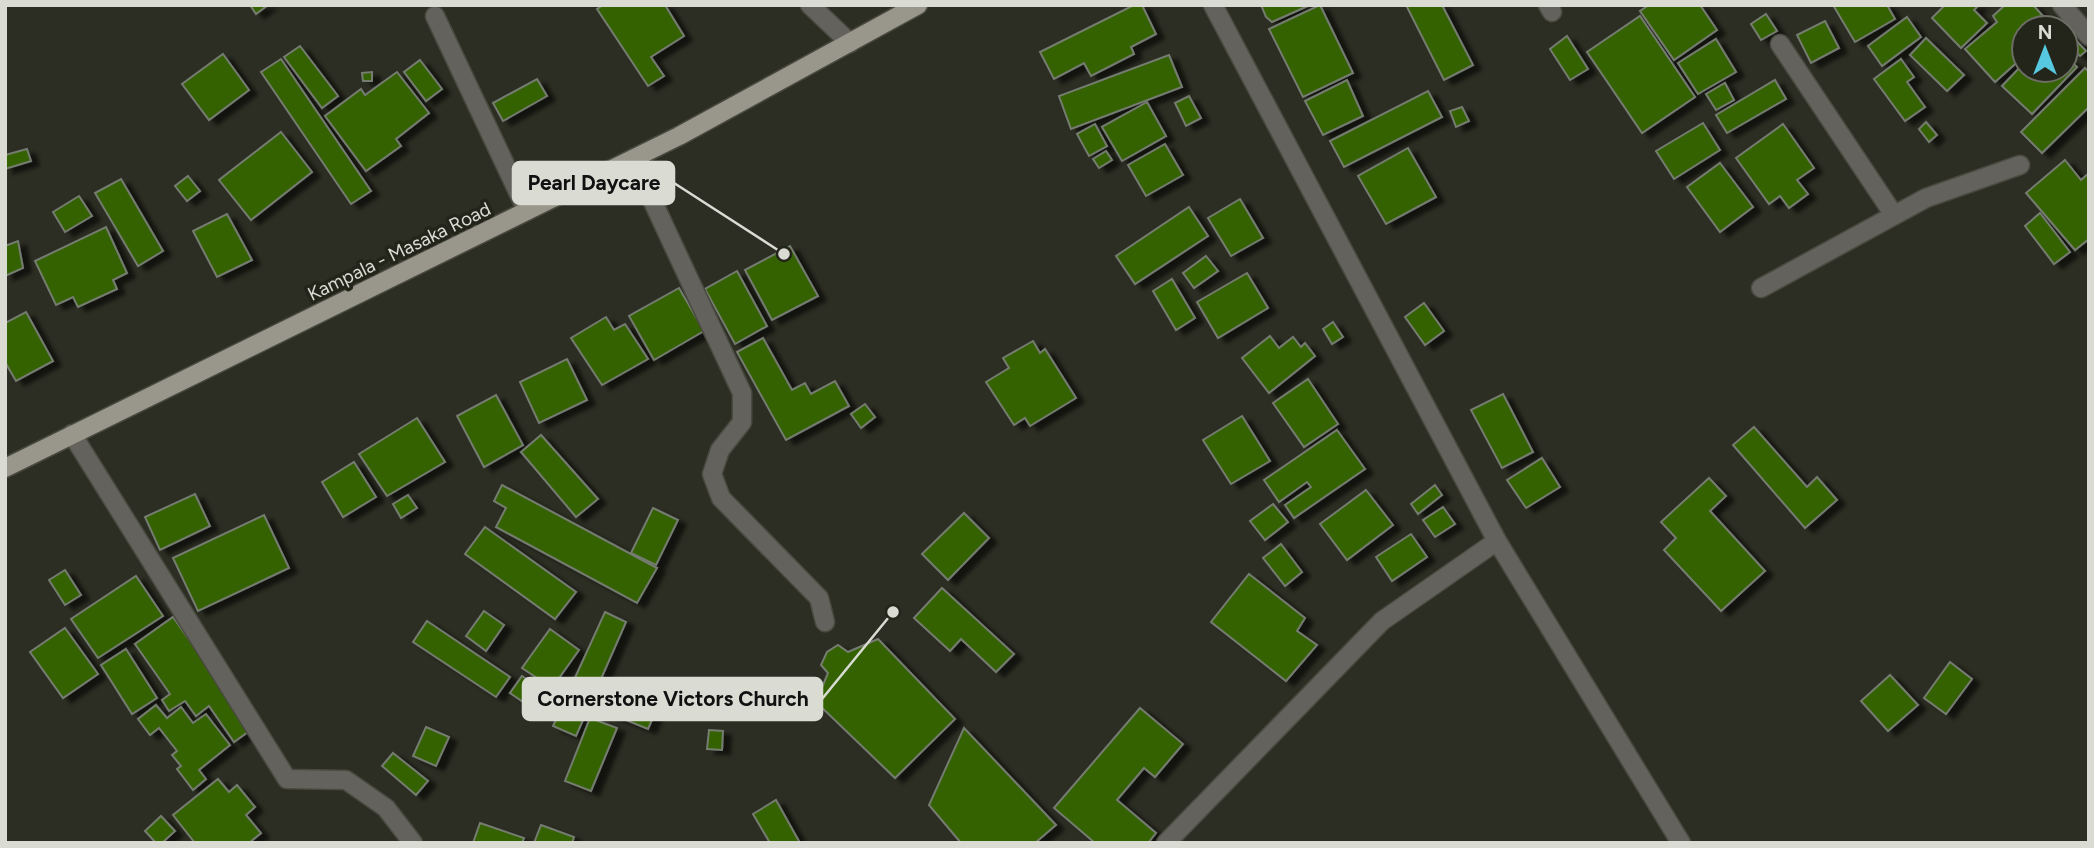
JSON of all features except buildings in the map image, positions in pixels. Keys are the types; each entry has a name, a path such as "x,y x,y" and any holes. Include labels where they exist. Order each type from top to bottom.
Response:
{"main road":[{"name":"Kampala - Masaka Road","path":"5,468 633,159 918,5"}],"street":[{"path":"810,5 850,43"},
{"path":"1213,5 1497,541 1681,843"},
{"path":"2062,5 2089,36"},
{"path":"435,16 527,211"},
{"path":"1780,44 1894,215"},
{"path":"633,159 742,393 742,422 720,450 712,474 720,498 819,598 825,622"},
{"path":"1760,288 1926,198 2020,165"},
{"path":"72,434 287,779 346,780 386,808 413,843"},
{"path":"1166,843 1382,621 1497,541"}],"place":[{"name":"Pearl Daycare","path":"784,254"},
{"name":"Cornerstone Victors Church","path":"893,612"}]}
